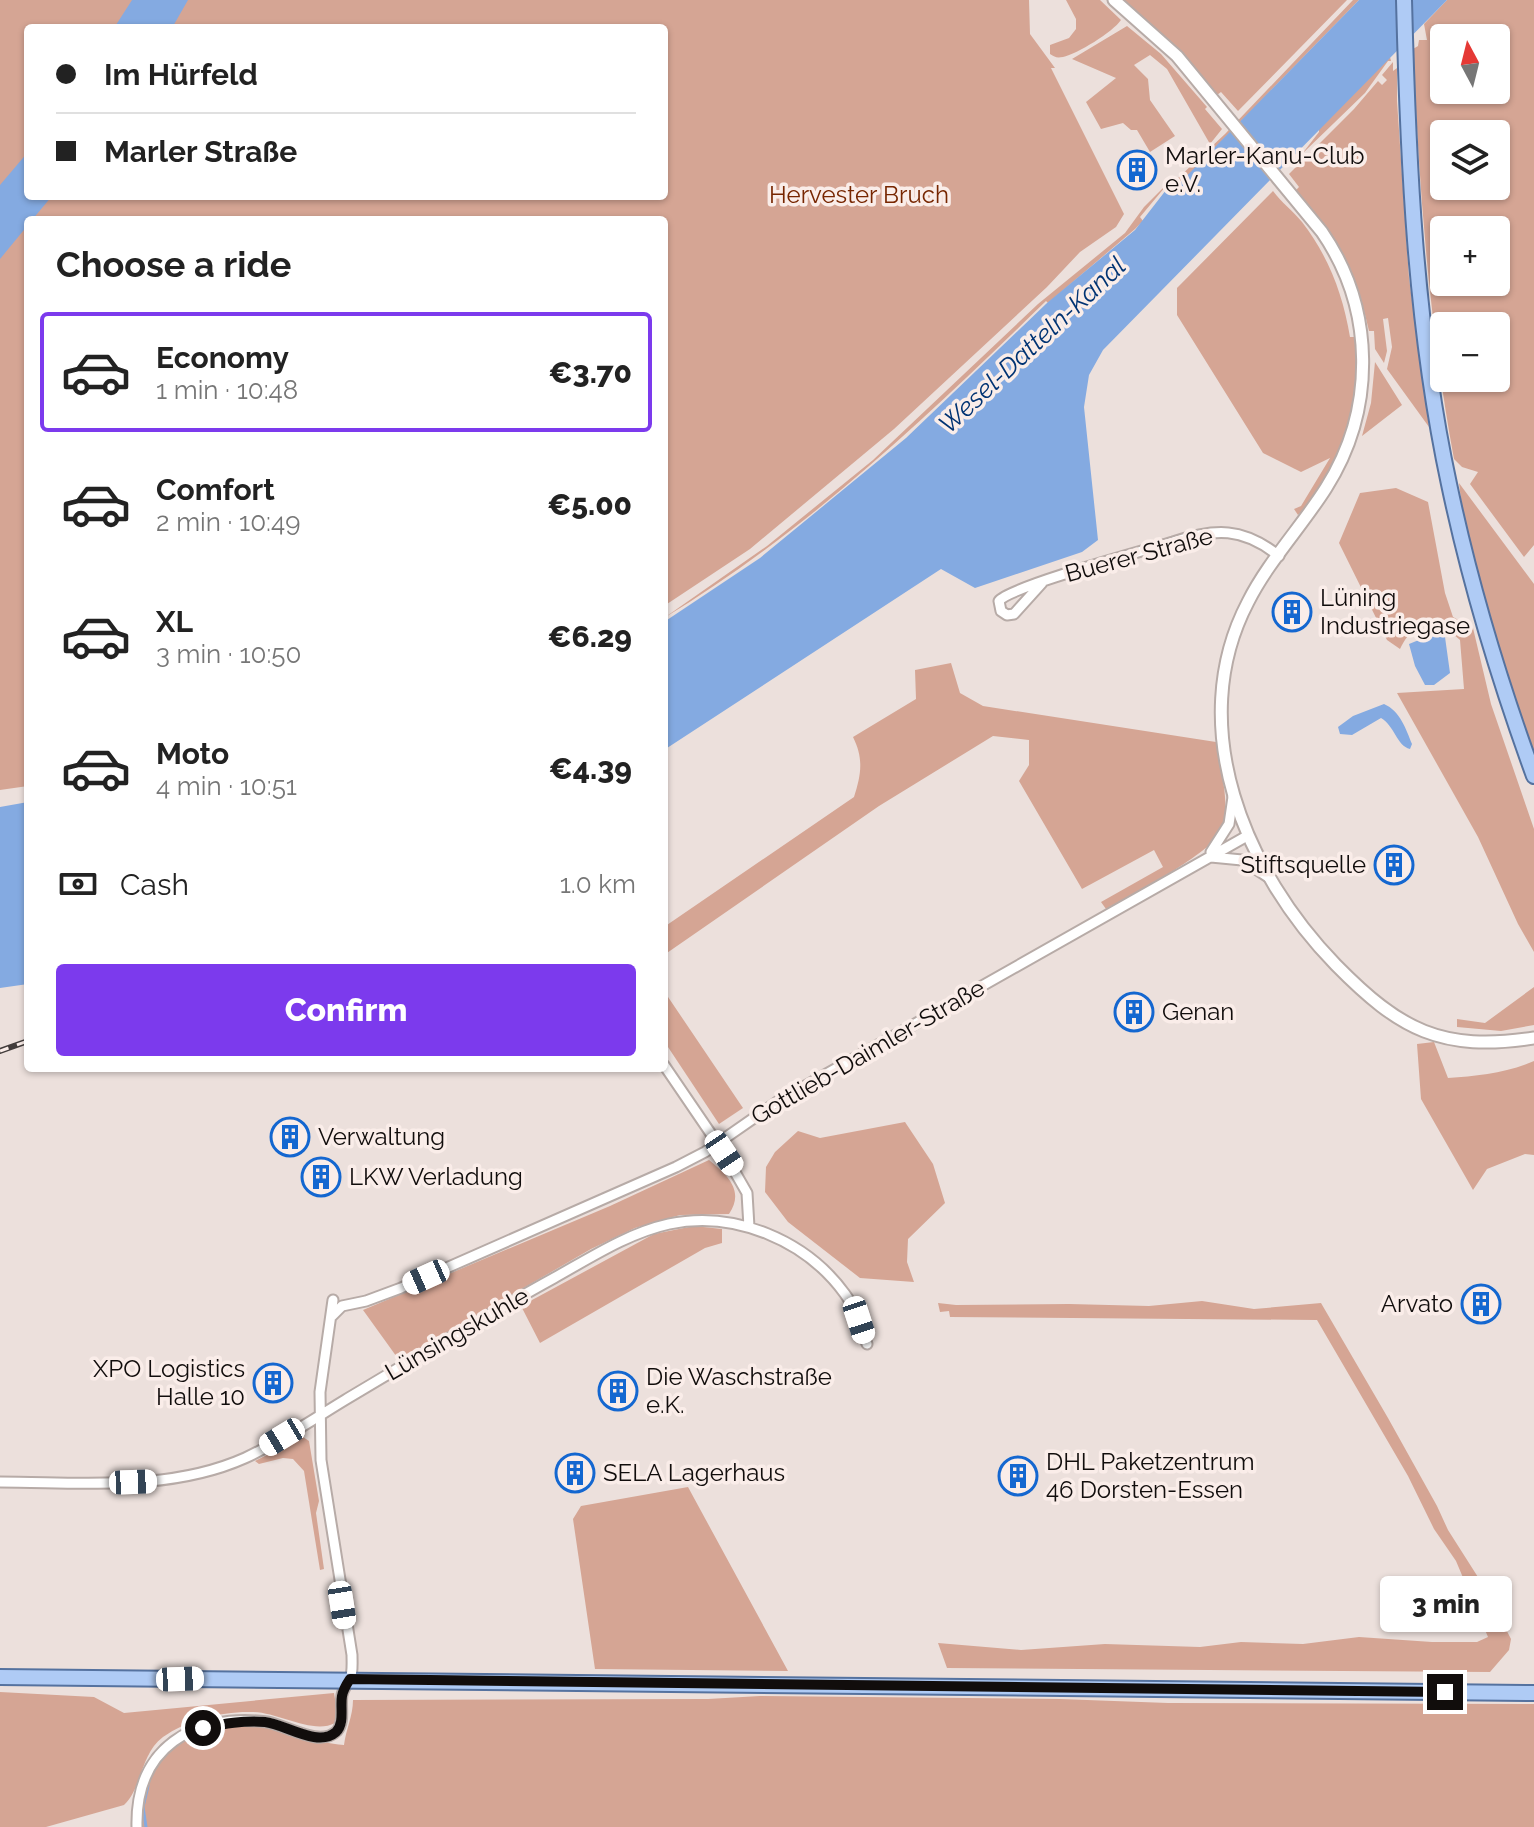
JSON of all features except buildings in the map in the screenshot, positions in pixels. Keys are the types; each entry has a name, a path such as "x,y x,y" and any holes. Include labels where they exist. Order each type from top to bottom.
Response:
{"main road":[{"path":"1404,0 1416,245 1441,438 1479,611 1534,776"},
{"path":"0,1677 1534,1693"}],"street":[{"path":"1114,0 1177,56 1322,232 1343,268 1357,311 1364,370 1355,426 1339,465 1246,605 1230,650 1225,678 1223,739 1233,793 1247,836 1293,916 1367,995 1397,1018 1429,1035 1457,1041 1502,1042 1534,1038"},
{"name":"Buerer Straße","path":"1042,583 1017,612 1007,615 1001,611 999,601 1003,595 1042,583 1208,532 1249,537 1262,542 1279,556"},
{"name":"Gottlieb-Daimler-Straße","path":"1208,857 1229,824 1233,793"},
{"name":"Gottlieb-Daimler-Straße","path":"332,1316 342,1306 401,1288 676,1167 718,1143 777,1102 1247,836"},
{"path":"1208,857 1242,860 1268,877"},
{"path":"668,1071 718,1143 747,1193 749,1227"},
{"name":"Lünsingskuhle","path":"0,1482 133,1482 200,1474 246,1458 509,1303 624,1240 661,1226 689,1221 716,1221 749,1227 788,1244 826,1273 853,1307 867,1344"},
{"path":"137,1827 141,1786 149,1766 170,1742 203,1728 245,1722 281,1724 315,1737 326,1737 337,1731 340,1724 342,1692 350,1679 352,1655 321,1460 319,1415 333,1300"}],"green space":[{"name":"Hervester Bruch","path":"0,0 1029,0 1030,34 1055,68 1051,68 1124,214 1116,227 1080,252 1047,287 894,429 750,549 668,603 668,216 24,216 24,787 0,790"},
{"path":"1066,0 1100,0 1121,20 1085,47 1056,57 1050,54 1050,45 1069,38 1076,29 1076,19"},
{"path":"1121,0 1347,0 1238,111 1221,92 1217,95 1179,51"},
{"path":"1353,0 1359,0 1171,193 1178,178 1225,134"},
{"path":"1447,0 1534,0 1534,545 1524,557 1470,484 1478,472 1462,467 1454,459 1443,392 1510,392 1510,312 1433,312 1431,296 1510,296 1510,216 1430,216 1430,289 1413,49 1418,46 1419,40 1427,40 1424,24"},
{"path":"1127,26 1161,54 1207,107 1205,109 1222,129 1210,144 1167,69 1150,55 1134,65 1148,79 1150,100 1175,136 1150,152 1137,130 1131,130 1123,123 1101,129 1086,102 1116,78 1072,59"},
{"path":"1390,57 1391,61 1365,93 1302,154 1319,128"},
{"path":"1393,62 1393,71 1397,68 1409,278 1429,427 1387,369 1392,347 1388,318 1383,319 1387,351 1384,363 1375,349 1374,331 1369,331 1358,291 1342,256 1322,223 1296,190 1299,187 1289,174 1378,81 1382,85 1387,80 1382,75"},
{"path":"1171,180 1140,217 1143,221 1135,229 1048,303 1046,301 864,471 767,548 668,615 767,546 873,460 1038,304 1125,233 1144,207"},
{"path":"1273,191 1302,222 1320,249 1339,291 1350,337 1356,337 1356,385 1347,432 1328,476 1298,515 1294,509 1301,506 1330,458 1301,472 1263,453 1177,315 1177,288"},
{"path":"1375,362 1402,405 1362,436 1371,403"},
{"path":"1459,483 1534,584 1534,754 1478,586"},
{"path":"1396,488 1428,502 1445,593 1453,617 1473,628 1491,704 1534,829 1534,952 1478,837 1397,693 1464,689 1460,640 1440,623 1416,629 1400,649 1387,640 1339,543 1360,493"},
{"path":"951,663 960,693 983,706 1216,742 1225,798 1222,829 1215,839 1188,861 1106,909 1101,902 1163,867 1154,850 1082,889 1019,781 1029,765 1029,740 993,736 879,806 668,952 668,924 854,797 860,767 853,737 916,699 915,670"},
{"path":"1534,987 1534,1025 1501,1031 1457,1027 1457,1019 1485,1023"},
{"path":"668,997 743,1108 719,1124 668,1047"},
{"path":"1434,1042 1448,1078 1503,1071 1534,1061 1534,1155 1525,1154 1487,1169 1473,1190 1421,1099 1417,1044"},
{"path":"905,1122 933,1164 945,1203 908,1239 907,1262 914,1282 860,1278 788,1222 765,1192 766,1167 775,1152 798,1131 820,1138"},
{"path":"709,1160 732,1184 735,1198 729,1214 680,1215 635,1228 591,1249 399,1360 363,1310 610,1206"},
{"path":"694,1226 722,1229 722,1243 705,1248 540,1343 521,1306 654,1234"},
{"path":"1202,1301 1254,1309 1321,1303 1511,1639 1509,1650 1490,1672 947,1668 938,1643 1021,1650 1105,1644 1200,1647 1241,1642 1303,1644 1359,1637 1477,1642 1488,1637 1456,1561 1434,1529 1408,1476 1317,1320 950,1317 949,1311 940,1312 938,1303 1149,1306"},
{"path":"303,1437 309,1441 319,1501 316,1513 324,1569 320,1570 304,1471 293,1459 283,1458 259,1464 255,1461"},
{"path":"688,1487 788,1671 595,1669 573,1519 581,1506"},
{"path":"0,1692 94,1697 124,1713 334,1693 337,1711 335,1723 326,1726 306,1725 252,1712 217,1715 194,1721 156,1744 124,1805 46,1827 0,1827"},
{"path":"760,1696 1168,1703 1534,1704 1534,1827 142,1827 143,1798 159,1757 183,1739 212,1728 259,1723 344,1745 353,1700 708,1699"}],"water":[{"path":"132,0 188,0 174,24 117,24"},
{"name":"Wesel-Datteln-Kanal","path":"1359,0 1447,0 1103,350 1089,375 1084,407 1098,540 1082,552 975,588 941,569 668,747 668,619 760,558 906,438 1047,303 1135,230 1166,190 1171,192"},
{"path":"24,157 24,200 49,200 35,216 24,216 24,230 0,259 0,185"},
{"path":"1436,633 1445,637 1450,673 1434,685 1425,685 1415,666 1409,644"},
{"path":"1384,704 1402,721 1412,744 1410,749 1402,744 1381,718 1352,735 1340,734 1338,727 1353,716"},
{"path":"24,803 24,985 0,988 0,807"}],"waterway":[{"path":"146,1827 143,1807 148,1786"}],"railway":[{"path":"0,1051 24,1042"}],"place":[{"name":"Marler-Kanu-Club e.V.","path":"1137,170"},
{"name":"Lüning Industriegase","path":"1292,612"},
{"name":"Stiftsquelle","path":"1394,865"},
{"name":"Genan","path":"1134,1012"},
{"name":"Verwaltung","path":"290,1137"},
{"name":"LKW Verladung","path":"321,1177"},
{"name":"Arvato","path":"1481,1304"},
{"name":"XPO Logistics Halle 10","path":"273,1383"},
{"name":"Die Waschstraße e.K.","path":"618,1391"},
{"name":"SELA Lagerhaus","path":"575,1473"},
{"name":"DHL Paketzentrum 46 Dorsten-Essen","path":"1018,1476"}],"route":[{"path":"203,1728 263,1722 281,1724 315,1737 326,1737 337,1731 340,1724 342,1692 350,1679 1445,1692"}]}
